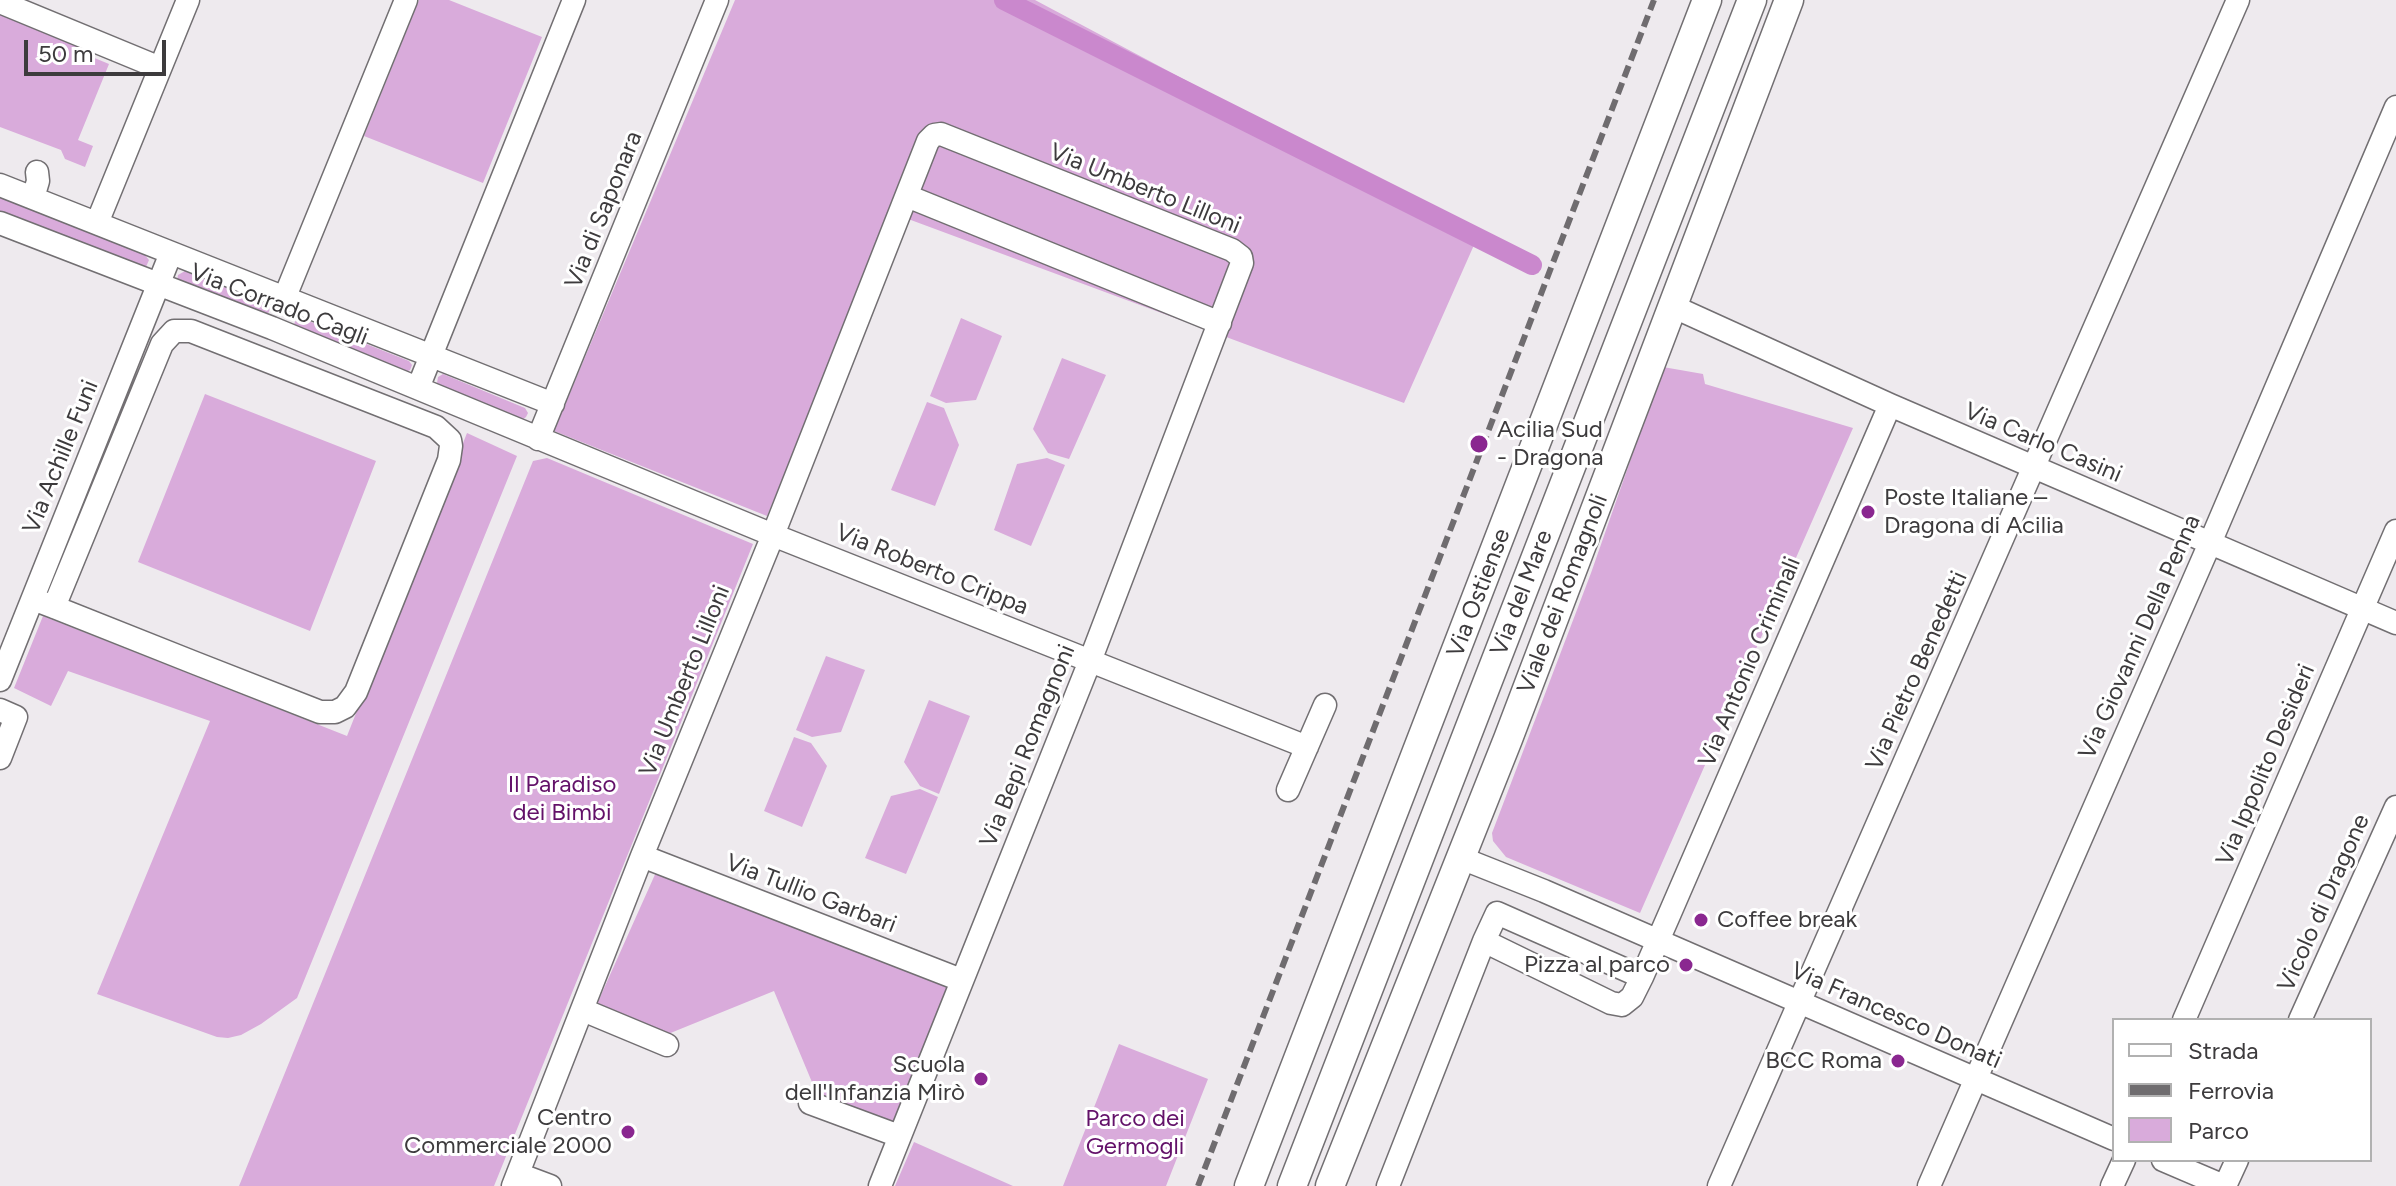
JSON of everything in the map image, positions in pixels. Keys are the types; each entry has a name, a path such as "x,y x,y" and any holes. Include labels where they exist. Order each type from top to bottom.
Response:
{"main road":[{"name":"Via Ostiense","path":"1249,1186 1707,0"},
{"name":"Via del Mare","path":"1292,1186 1752,0"},
{"name":"Viale dei Romagnoli","path":"1330,1186 1461,858 1789,0"}],"street":[{"path":"97,223 188,0"},
{"name":"Via Corrado Cagli","path":"294,303 406,0"},
{"path":"418,388 574,0"},
{"name":"Via di Saponara","path":"538,439 717,0"},
{"name":"Via Pietro Benedetti","path":"1719,1186 2238,0"},
{"path":"0,2 160,68"},
{"name":"Via Giovanni Della Penna","path":"1929,1186 2210,543 2396,107"},
{"name":"Via Umberto Lilloni","path":"516,1180 928,141 934,135 941,134 1232,250 1241,257 1242,268 1220,323"},
{"path":"33,198 37,172"},
{"name":"Via Corrado Cagli","path":"0,185 553,404"},
{"path":"907,196 1220,323"},
{"name":"Via Corrado Cagli","path":"0,223 272,328 538,439"},
{"name":"Via Achille Funi","path":"0,680 171,253"},
{"path":"272,328 279,316 294,303"},
{"name":"Via Carlo Casini","path":"1672,306 1890,405 2396,623"},
{"name":"Via Bepi Romagnoni","path":"880,1186 1090,661 1220,323"},
{"path":"33,599 320,712 340,710 353,699 356,692 449,460 450,440 436,427 191,331 174,331 162,344 54,607"},
{"name":"Via Antonio Criminali","path":"1658,940 1890,405"},
{"name":"Via Roberto Crippa","path":"538,439 1307,747"},
{"name":"Via Ippolito Desideri","path":"2185,1018 2396,531"},
{"path":"1288,790 1325,705"},
{"path":"0,710 16,717 0,758"},
{"name":"Vicolo di Dragone","path":"2301,1018 2396,807"},
{"name":"Via Tullio Garbari","path":"642,856 961,980"},
{"name":"Via Francesco Donati","path":"1461,858 1658,940 2112,1138"},
{"path":"1388,1186 1497,913 1642,977"},
{"path":"1484,941 1611,1003 1622,1005 1632,997 1658,940"},
{"path":"583,1010 667,1045"},
{"path":"810,1103 899,1136"},
{"path":"2112,1186 2123,1162"},
{"path":"2168,1162 2224,1186 2236,1162"},
{"path":"516,1180 550,1186"}],"green space":[{"path":"419,0 449,0 542,37 483,183 364,136"},
{"path":"735,0 1035,0 1478,236 1404,403 892,213 767,516 554,431"},
{"path":"0,5 85,39 80,52 109,64 78,140 93,146 85,167 65,159 61,150 0,127"},
{"path":"0,196 144,254 149,260 146,267 137,269 0,212"},
{"path":"185,271 267,303 270,308 268,314 263,317 177,280 178,275"},
{"path":"301,318 409,361 412,365 410,370 406,372 293,326"},
{"path":"961,318 1002,336 976,400 946,403 930,396"},
{"path":"1062,358 1106,375 1069,459 1048,453 1033,429"},
{"path":"1663,367 1703,374 1705,384 1853,428 1640,913 1506,857 1493,841 1492,833 1591,573"},
{"path":"443,374 525,408 528,413 522,420 440,389 438,377"},
{"path":"205,394 376,461 310,631 138,562"},
{"path":"927,402 944,408 959,445 935,506 891,490"},
{"path":"467,433 517,456 297,998 261,1024 228,1038 217,1037 97,994 210,721 68,671 51,706 14,688 43,616 347,736"},
{"name":"Il Paradiso dei Bimbi","path":"547,458 753,544 494,1186 239,1186 533,461"},
{"path":"1047,458 1065,465 1031,546 994,530 1017,464"},
{"path":"826,656 865,670 841,732 812,737 796,730"},
{"path":"929,700 970,716 939,794 920,786 904,762"},
{"path":"794,737 811,743 827,766 802,827 764,811"},
{"path":"920,789 938,797 906,874 865,858 891,796"},
{"path":"657,870 951,984 894,1122 819,1099 774,991 668,1034 597,1004"},
{"name":"Parco dei Germogli","path":"1119,1044 1208,1079 1166,1186 1063,1186"},
{"path":"914,1142 1013,1186 895,1186"}],"waterway":[{"path":"1004,0 1532,265"}],"railway":[{"path":"1198,1186 1654,0"}],"place":[{"name":"Acilia Sud - Dragona","path":"1479,444"},
{"name":"Poste Italiane – Dragona di Acilia","path":"1868,512"},
{"name":"Coffee break","path":"1701,920"},
{"name":"Pizza al parco","path":"1686,965"},
{"name":"BCC Roma","path":"1898,1061"},
{"name":"Scuola dell'Infanzia Mirò","path":"981,1079"},
{"name":"Centro Commerciale 2000","path":"628,1132"}]}
